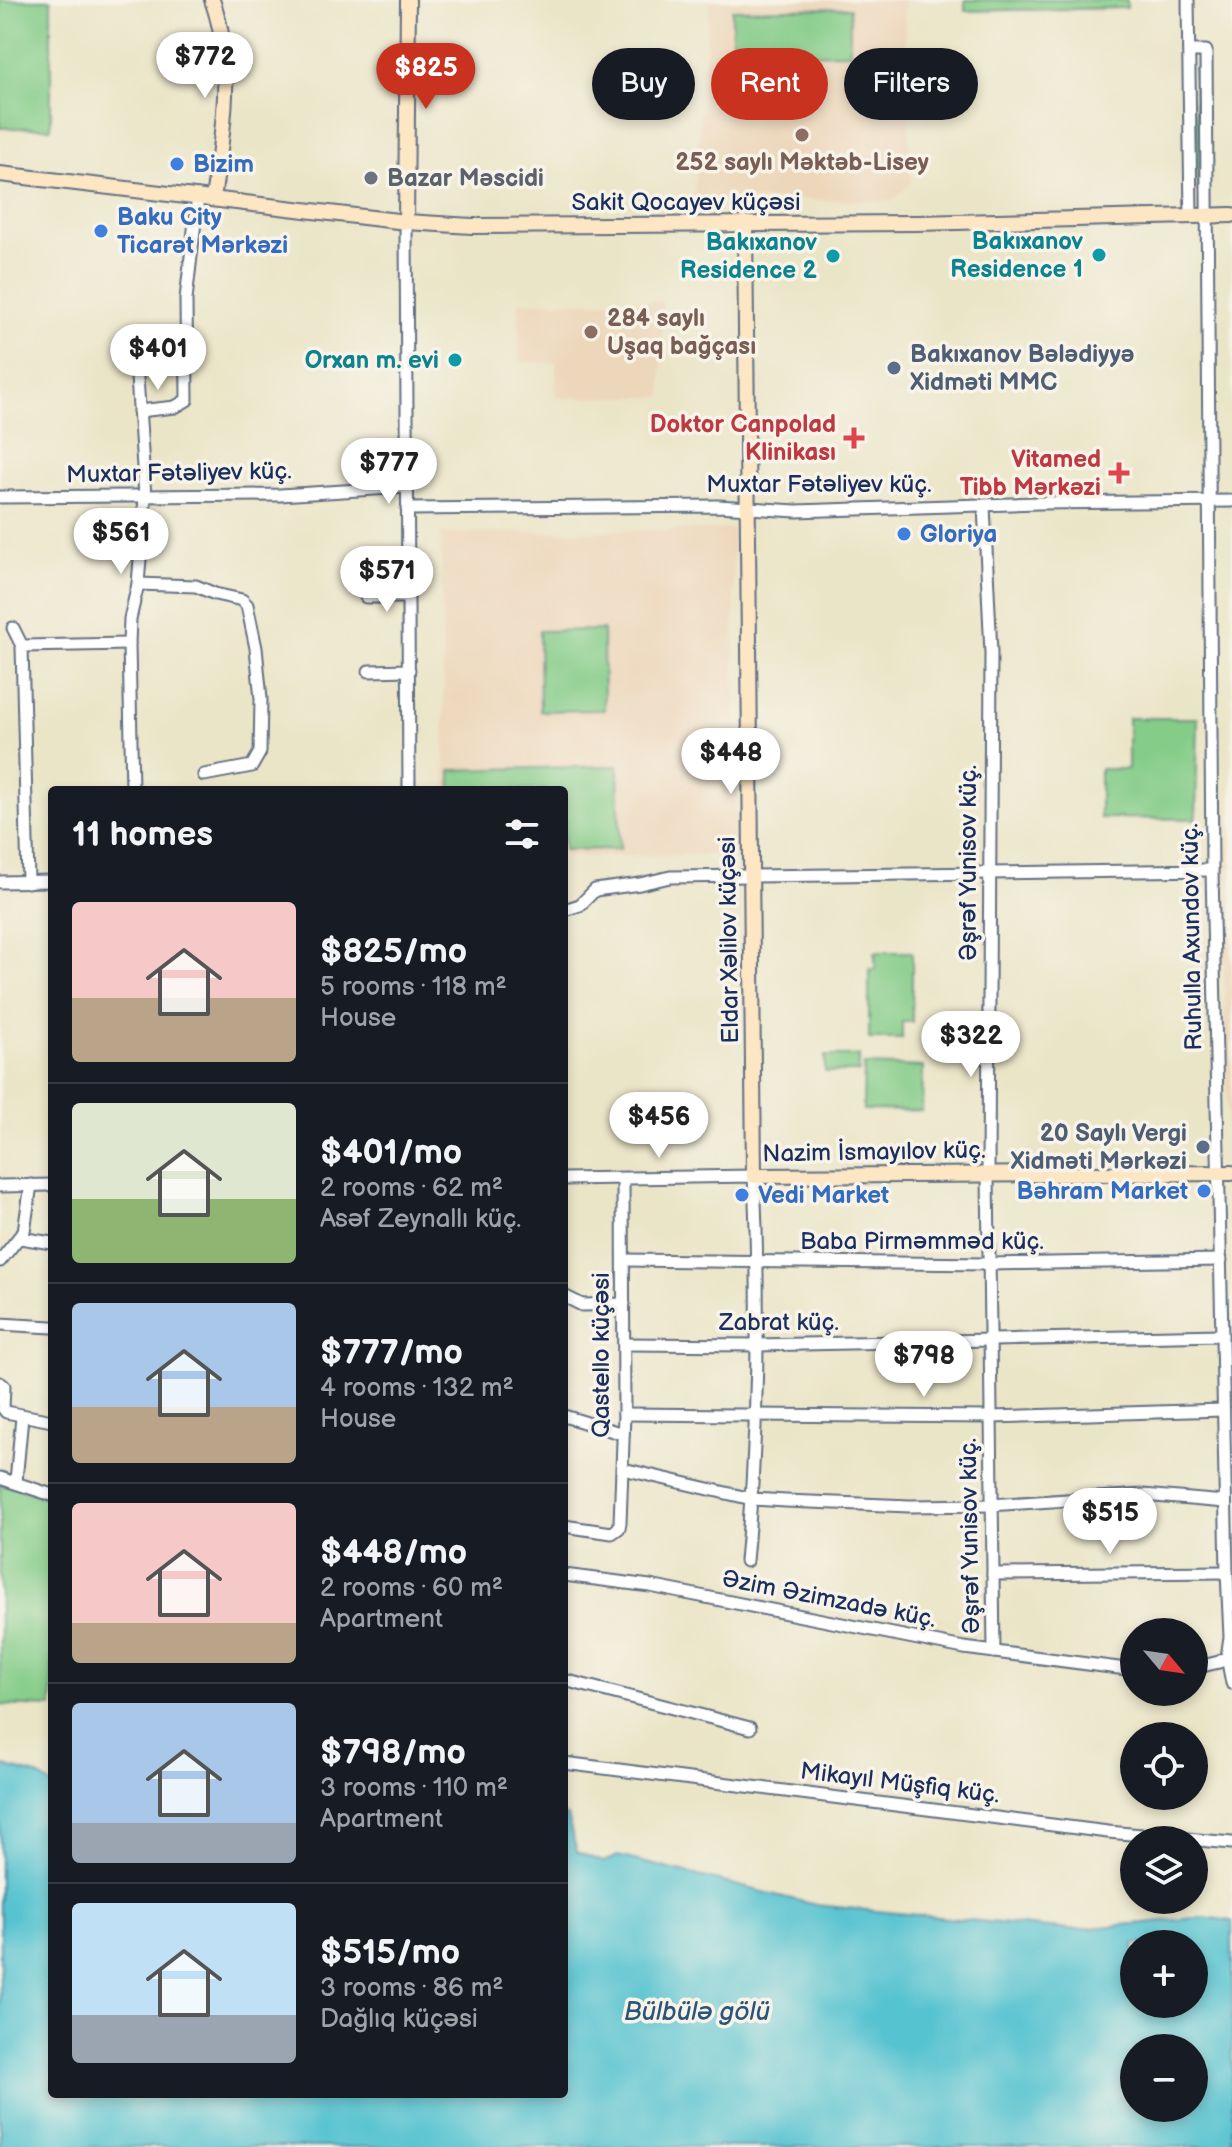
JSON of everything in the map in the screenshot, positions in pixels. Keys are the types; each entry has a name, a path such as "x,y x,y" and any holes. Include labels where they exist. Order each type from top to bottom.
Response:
{"street":[{"path":"212,0 221,31 224,69 223,122 213,198"},
{"path":"408,0 406,487 409,786"},
{"path":"1188,0 1191,216"},
{"name":"Ruhulla Axundov küç.","path":"1189,51 1206,51 1212,501 1212,870 1226,1174 1221,1260 1225,1502 1231,1637 1227,1657 1232,1683"},
{"name":"Sakit Qocayev küçəsi","path":"0,174 406,222 472,226 932,223 1232,215"},
{"path":"139,411 175,407 187,400 186,299 198,196"},
{"name":"Eldar Xəlilov küçəsi","path":"745,223 754,1176"},
{"path":"132,786 130,619 138,584 145,497 136,362"},
{"name":"Muxtar Fətəliyev küç.","path":"0,497 280,495 406,487"},
{"name":"Muxtar Fətəliyev küç.","path":"407,509 718,506 796,511 1039,503 1232,501"},
{"name":"Əşrəf Yunisov küç.","path":"984,506 991,653 988,1173 994,1652"},
{"path":"138,584 196,586 242,600 247,605 260,688 260,752 252,766 204,775"},
{"path":"366,597 407,597"},
{"path":"13,628 22,646 28,882"},
{"path":"22,646 129,644"},
{"path":"369,671 409,670"},
{"path":"568,909 580,905 595,890 670,877 1212,870"},
{"path":"0,882 48,881"},
{"name":"Nazim İsmayılov küç.","path":"568,1179 988,1173 1226,1174"},
{"path":"746,1561 752,1499 757,1345 758,1263 754,1176"},
{"name":"Qastello küçəsi","path":"568,1527 612,1533 620,1523 624,1414 623,1179"},
{"path":"0,1261 20,1238 27,1219 31,1185"},
{"path":"0,1186 48,1185"},
{"path":"20,1238 48,1242"},
{"name":"Baba Pirməmməd küç.","path":"624,1260 990,1264 1221,1260"},
{"path":"568,1298 582,1305 624,1304"},
{"path":"0,1324 48,1327"},
{"name":"Zabrat küç.","path":"624,1344 757,1345 1222,1335"},
{"path":"0,1383 4,1386 3,1408 6,1412 48,1420"},
{"path":"624,1414 990,1417 1223,1410"},
{"path":"16,1481 22,1417"},
{"path":"568,1417 623,1434"},
{"path":"623,1469 752,1499 910,1506 990,1505 1143,1495 1225,1502"},
{"path":"0,1478 48,1493"},
{"path":"993,1574 1227,1572"},
{"name":"Əzim Əzimzadə küç.","path":"568,1576 650,1586 994,1652 1120,1668"},
{"path":"1208,1665 1227,1657"},
{"path":"568,1681 750,1728"},
{"name":"Mikayıl Müşfiq küç.","path":"568,1764 1108,1832 1232,1843"}],"shaded area":[{"path":"710,0 904,0 906,48 844,48 844,120 909,120 911,182 893,201 694,199"},
{"name":"284 saylı Uşaq bağçası","path":"662,301 662,397 556,398 556,363 519,362 519,302"},
{"path":"733,529 737,854 568,857 568,786 445,786 441,534"},
{"path":"1222,847 1232,847 1232,1158 1228,1158"}],"green space":[{"path":"0,0 51,0 51,128 0,128"},
{"path":"965,0 1127,0 1127,8 965,11"},
{"path":"850,8 850,48 844,48 844,53 828,53 828,48 732,48 732,10"},
{"path":"1194,68 1201,68 1203,191 1197,191"},
{"path":"603,630 604,710 540,711 539,631"},
{"path":"1128,718 1198,718 1196,819 1100,818 1100,769 1128,769"},
{"path":"618,766 620,849 568,850 568,786 451,786 451,770"},
{"path":"875,952 912,952 912,1022 902,1022 902,1039 869,1039 869,969 875,969"},
{"path":"825,1056 859,1056 859,1072 825,1072"},
{"path":"864,1065 923,1067 922,1111 863,1110"},
{"path":"0,1484 16,1486 48,1498 48,1707 0,1705"}],"water":[{"name":"Bülbülə gölü","path":"0,1765 37,1775 48,1782 48,2098 568,2098 568,1820 577,1852 603,1862 618,1856 816,1905 1070,1930 1205,1917 1232,1921 1232,2147 0,2147"}],"place":[{"name":"252 saylı Məktəb-Lisey","path":"802,135"},
{"name":"Bizim","path":"177,164"},
{"name":"Bazar Məscidi","path":"371,178"},
{"name":"Baku City Ticarət Mərkəzi","path":"101,231"},
{"name":"Bakıxanov Residence 1","path":"1099,255"},
{"name":"Bakıxanov Residence 2","path":"833,256"},
{"name":"284 saylı Uşaq bağçası","path":"591,332"},
{"name":"Orxan m. evi","path":"455,360"},
{"name":"Bakıxanov Bələdiyyə Xidməti MMC","path":"894,368"},
{"name":"Doktor Canpolad Klinikası","path":"854,438"},
{"name":"Vitamed Tibb Mərkəzi","path":"1119,473"},
{"name":"Gloriya","path":"904,534"},
{"name":"20 Saylı Vergi Xidməti Mərkəzi","path":"1203,1147"},
{"name":"Bəhram Market","path":"1204,1191"},
{"name":"Vedi Market","path":"742,1195"}]}
